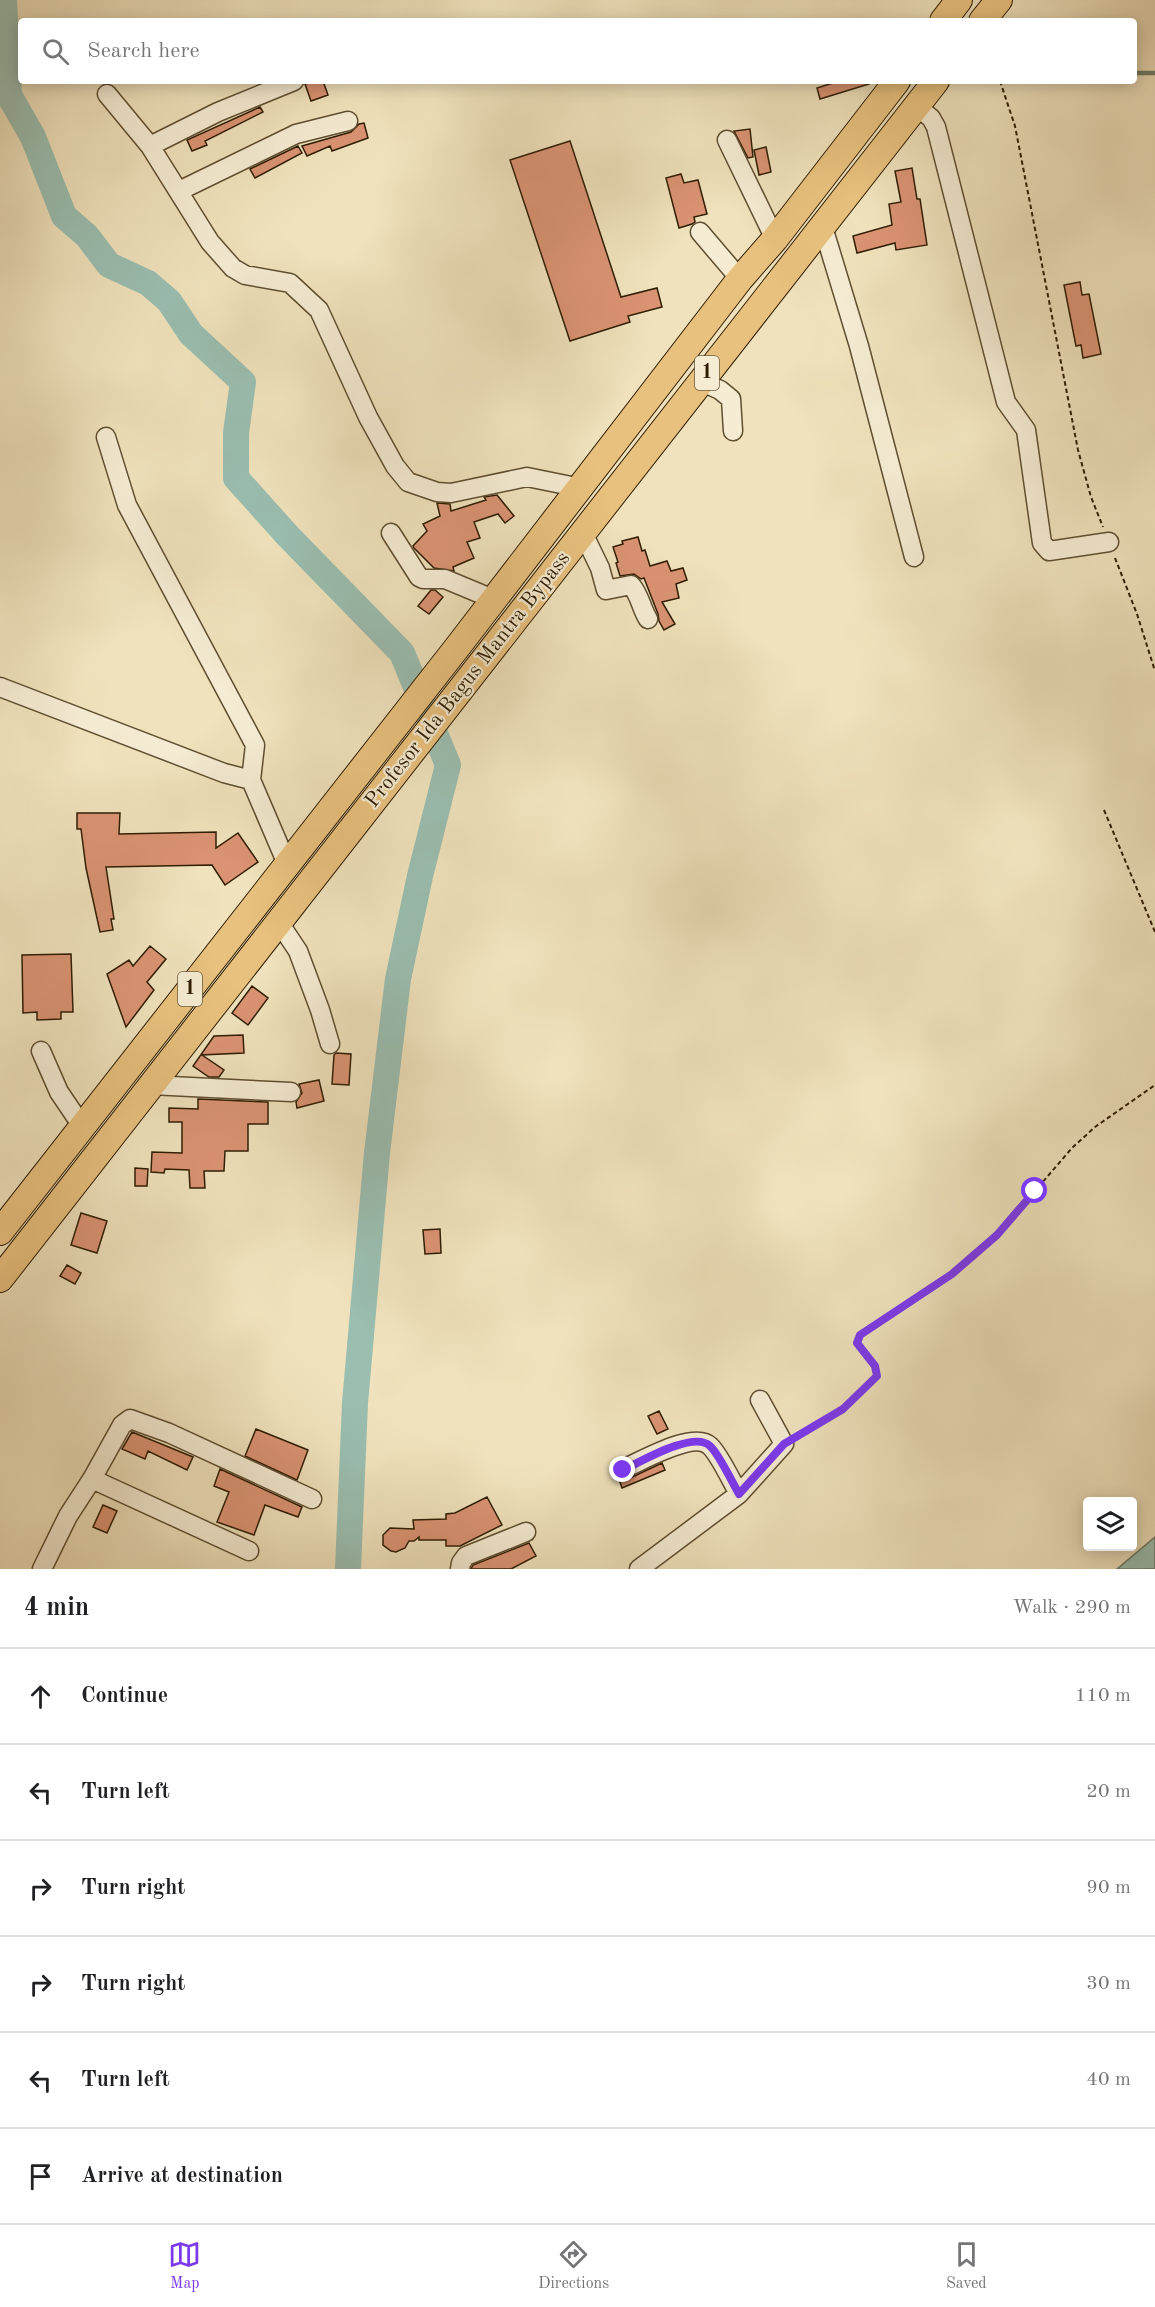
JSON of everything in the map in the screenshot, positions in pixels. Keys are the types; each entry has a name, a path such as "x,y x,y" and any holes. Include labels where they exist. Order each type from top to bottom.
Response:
{"highway":[{"path":"945,18 959,0"},
{"path":"984,18 999,0"},
{"name":"Profesor Ida Bagus Mantra Bypass","path":"3,1223 381,745 740,279 775,239 895,84"},
{"name":"Profesor Ida Bagus Mantra Bypass","path":"0,1279 934,84"}],"street":[{"path":"150,146 218,112 287,84"},
{"path":"106,94 150,146 210,242 233,268 245,275 290,283 319,310 368,417 395,466 408,482 437,492 451,493 527,477 581,488"},
{"path":"916,106 931,118 936,127 1006,402 1026,430 1042,543 1049,551 1109,542"},
{"path":"179,191 296,134 348,121"},
{"path":"727,140 775,239"},
{"path":"823,227 859,346 914,557"},
{"path":"700,232 740,279"},
{"path":"700,381 720,390 731,399 733,431"},
{"path":"106,437 127,505 255,745 251,780 287,864"},
{"path":"391,532 419,577 445,579 494,599"},
{"path":"583,532 600,568 606,590 631,585 638,593 640,607 648,619"},
{"path":"0,687 224,773 251,780"},
{"path":"278,921 298,951 330,1044"},
{"path":"41,1051 59,1092 82,1126"},
{"path":"151,1085 291,1092"},
{"path":"639,1569 739,1494 784,1444 759,1400"},
{"path":"42,1569 68,1516 122,1425 130,1419 169,1433 312,1499"},
{"path":"623,1470 681,1443 698,1441 710,1445 739,1494"},
{"path":"92,1479 249,1551"},
{"path":"460,1569 466,1556 526,1532"}],"path":[{"path":"1001,84 1015,126 1078,450 1091,497 1137,614 1155,671"},
{"path":"1104,810 1155,932"},
{"path":"784,1444 843,1409 877,1376 875,1366 857,1343 860,1335 952,1274 997,1235 1072,1148 1095,1127 1155,1085"}],"shaded area":[{"path":"1155,1537 1155,1569 1117,1569"}],"building":[{"path":"305,84 324,84 328,95 311,101"},
{"path":"830,84 869,84 820,99 817,88"},
{"path":"260,107 263,112 205,141 207,145 192,151 187,140"},
{"path":"364,123 368,138 332,151 330,146 307,156 302,146 351,132 359,124"},
{"path":"750,129 753,157 748,158 734,131"},
{"path":"570,141 621,297 657,288 662,307 628,316 630,322 570,341 510,160"},
{"path":"298,146 302,153 255,178 250,169"},
{"path":"766,147 771,172 759,175 754,150"},
{"path":"912,168 917,199 920,199 927,245 896,250 895,243 857,253 853,236 892,225 889,204 901,202 895,171"},
{"path":"681,174 684,183 698,180 707,214 694,217 695,222 679,228 666,178"},
{"path":"1080,282 1082,295 1089,294 1101,354 1083,358 1081,345 1076,346 1064,285"},
{"path":"497,495 514,516 505,523 498,514 474,522 480,538 467,542 474,558 453,567 454,571 434,568 414,548 413,546 427,531 423,524 440,516 437,503 450,504 451,511 486,500 484,497"},
{"path":"638,537 650,566 667,561 671,571 683,568 687,580 676,584 679,598 662,602 675,624 664,630 644,578 641,579 634,574 620,576 616,563 618,562 613,547 623,544 622,541"},
{"path":"431,590 435,590 443,597 429,614 418,606"},
{"path":"77,813 120,813 119,834 216,832 216,848 238,833 258,862 225,885 212,865 106,867 114,919 111,919 113,930 100,932 86,868 81,829 77,829"},
{"path":"150,946 166,959 147,982 154,990 126,1027 107,974 129,960 133,966"},
{"path":"71,954 73,1012 61,1012 61,1019 37,1020 37,1012 23,1013 22,955"},
{"path":"252,986 268,998 248,1025 232,1013"},
{"path":"243,1035 244,1053 202,1055 224,1070 219,1077 209,1077 193,1066 214,1036"},
{"path":"336,1053 351,1054 349,1085 332,1084"},
{"path":"319,1080 324,1101 297,1108 296,1102 302,1093 299,1084"},
{"path":"198,1099 268,1102 268,1124 248,1124 248,1151 225,1151 224,1171 204,1171 205,1188 190,1188 189,1170 165,1169 164,1173 151,1172 152,1152 182,1153 182,1122 169,1122 169,1108 198,1109"},
{"path":"135,1168 148,1169 147,1186 135,1186"},
{"path":"81,1213 107,1221 97,1253 71,1245"},
{"path":"440,1229 441,1253 425,1254 423,1230"},
{"path":"67,1265 81,1273 75,1284 60,1276"},
{"path":"659,1411 668,1429 657,1434 648,1416"},
{"path":"256,1429 308,1450 297,1480 245,1456"},
{"path":"132,1432 193,1457 187,1470 148,1451 145,1459 122,1449"},
{"path":"662,1463 665,1470 622,1488 619,1479 628,1479"},
{"path":"220,1469 302,1507 298,1517 265,1505 254,1535 217,1522 229,1492 214,1486"},
{"path":"487,1497 502,1525 460,1546 446,1546 446,1540 419,1540 419,1537 414,1541 409,1541 405,1548 396,1552 383,1545 383,1535 390,1528 414,1529 413,1520 446,1519 446,1514 455,1513"},
{"path":"103,1505 117,1511 107,1533 93,1527"},
{"path":"529,1543 536,1556 511,1569 471,1569 473,1565"}],"waterway":[{"path":"4,0 9,95 33,137 64,216 87,236 109,265 148,283 169,301 191,334 243,382 236,433 236,478 288,536 402,653 448,765 420,876 398,979 377,1153 355,1403 348,1569"},
{"path":"1137,73 1155,73"}],"route":[{"path":"623,1470 681,1443 698,1441 710,1445 739,1494 784,1444 843,1409 877,1376 875,1366 858,1346 857,1339 860,1335 952,1274 997,1235 1035,1191"}]}
